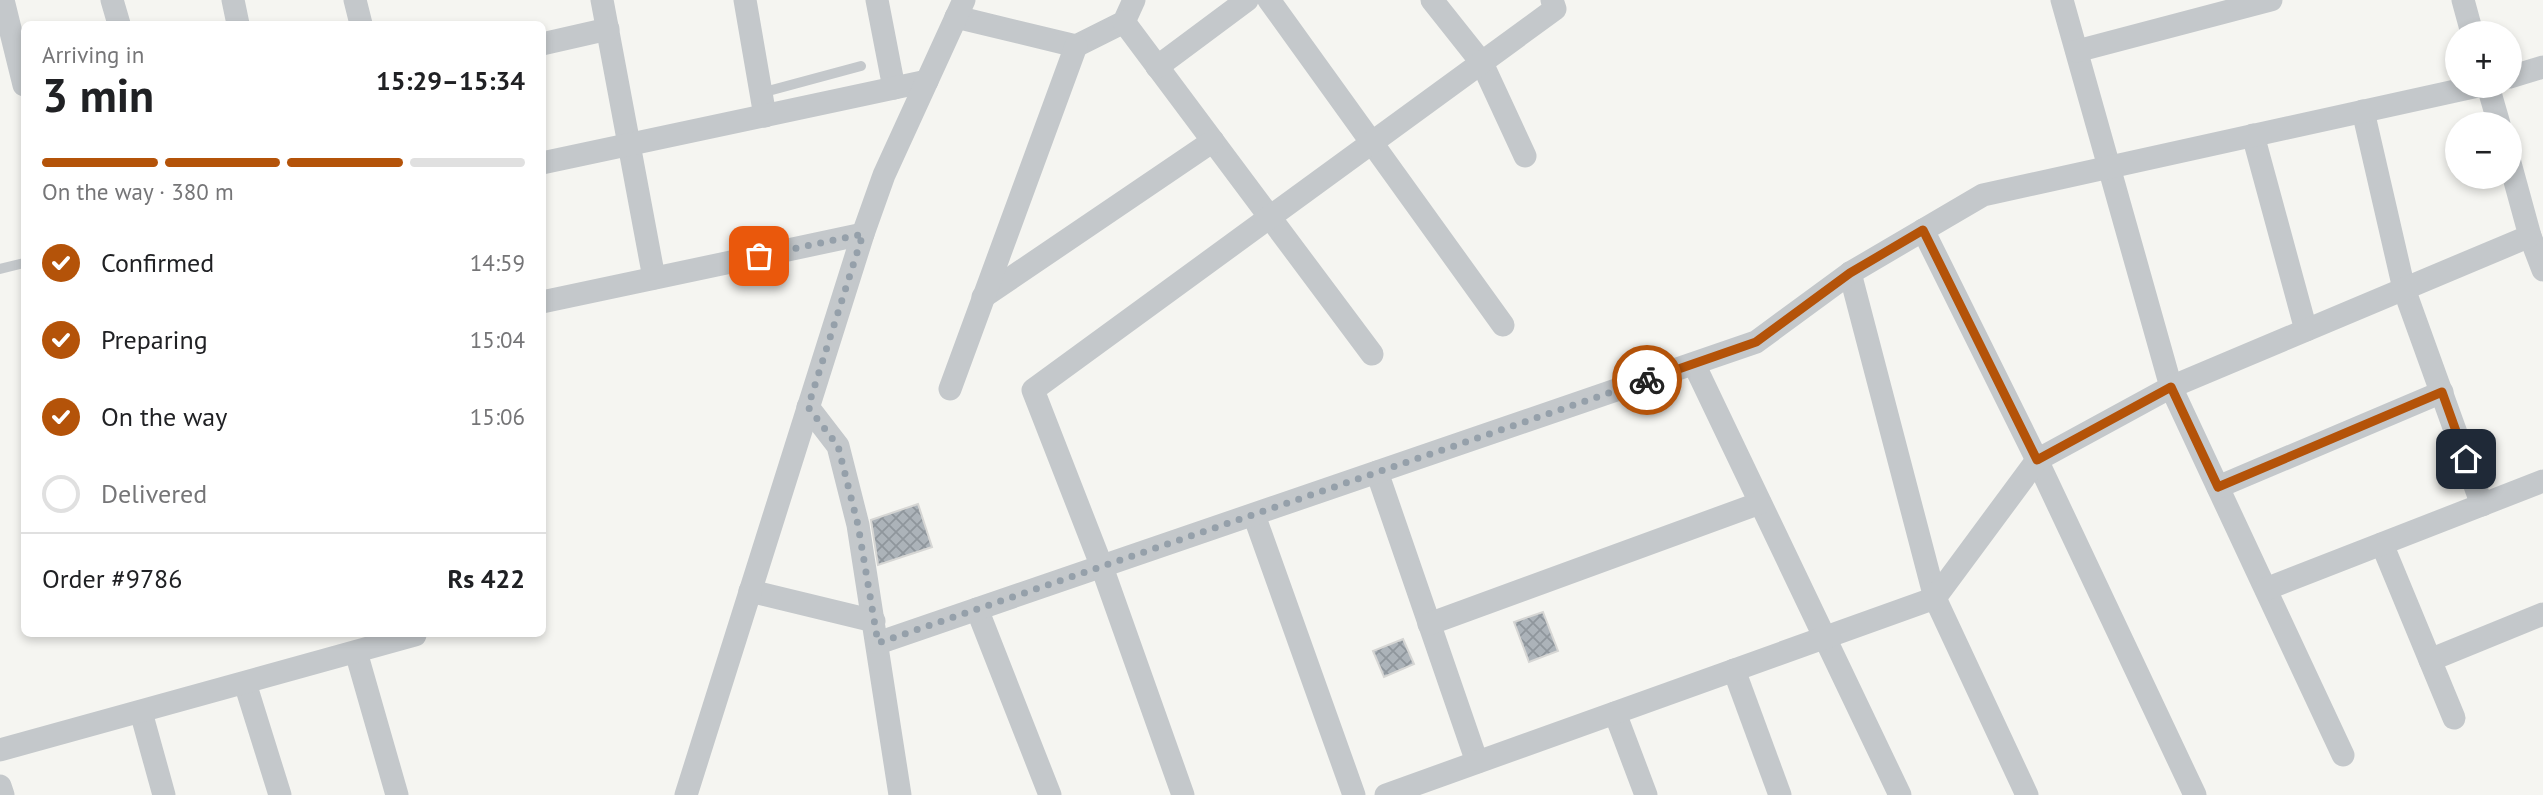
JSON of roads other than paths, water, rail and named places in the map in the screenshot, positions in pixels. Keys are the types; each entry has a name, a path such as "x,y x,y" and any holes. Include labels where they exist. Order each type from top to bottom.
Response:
{"street":[{"path":"3,0 6,34 21,76"},
{"path":"112,0 118,21"},
{"path":"233,0 237,21"},
{"path":"355,0 360,21"},
{"path":"602,0 654,278"},
{"path":"745,0 765,116"},
{"path":"877,0 894,88"},
{"path":"950,389 1076,46 1124,22 1134,0"},
{"path":"1157,67 1247,0"},
{"path":"1269,0 1503,325"},
{"path":"1432,0 1482,63 1525,156"},
{"path":"1183,795 1102,567 1033,390 1555,9 1552,0"},
{"path":"2062,0 2171,387 2343,755"},
{"path":"2077,51 2210,8 2271,0"},
{"path":"2463,0 2469,21"},
{"path":"685,795 863,234 884,175 960,8 1076,46"},
{"path":"1124,22 1373,354"},
{"path":"546,43 608,29"},
{"path":"2522,73 2543,67"},
{"path":"546,162 927,80"},
{"path":"750,591 876,632 977,609 1756,342 1850,273 1983,195 2445,93"},
{"path":"2363,111 2404,289 2482,505"},
{"path":"2253,135 2306,330"},
{"path":"984,297 1213,141"},
{"path":"2517,189 2543,270"},
{"path":"1923,230 2037,460 2195,795"},
{"path":"546,301 863,234"},
{"path":"1386,795 1935,598 2037,460 2171,387 2530,236"},
{"path":"1850,273 1935,598 2026,795"},
{"path":"1694,364 1900,795"},
{"path":"2218,487 2442,392"},
{"path":"808,407 838,446 858,525 900,795"},
{"path":"1377,472 1477,762"},
{"path":"2266,589 2543,481"},
{"path":"1429,624 1760,503"},
{"path":"1254,514 1354,795"},
{"path":"2382,544 2454,718"},
{"path":"977,609 1050,795"},
{"path":"2430,660 2543,614"},
{"path":"0,750 408,637"},
{"path":"356,652 397,795"},
{"path":"1734,670 1780,795"},
{"path":"245,683 280,795"},
{"path":"142,712 164,795"},
{"path":"1615,713 1646,795"},
{"path":"0,786 3,795"}],"lane":[{"path":"761,93 861,66"},
{"path":"0,269 21,264"}]}
